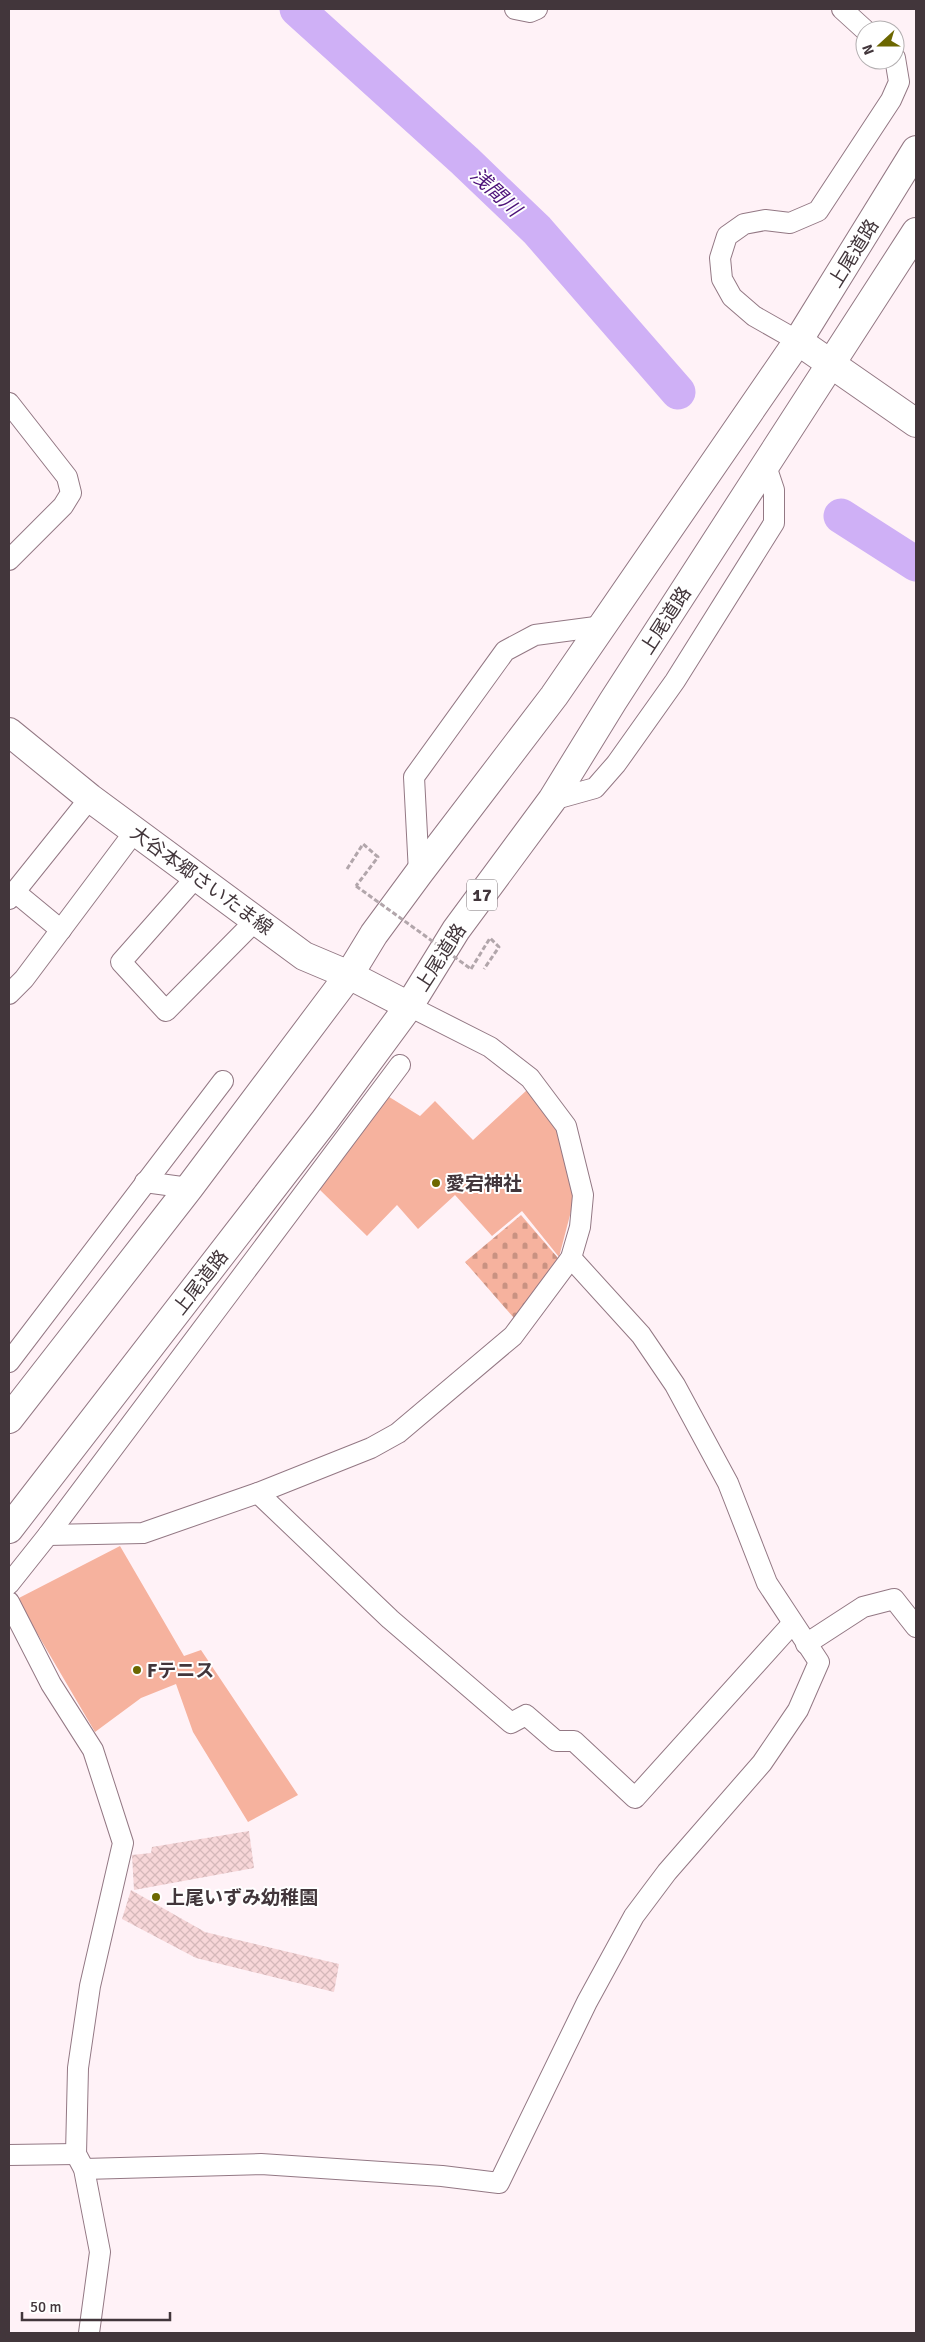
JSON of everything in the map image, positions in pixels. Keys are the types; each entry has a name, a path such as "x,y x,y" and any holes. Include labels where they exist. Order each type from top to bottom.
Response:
{"main road":[{"name":"上尾道路","path":"9,1419 189,1188 349,975 374,934 419,873 554,696 798,341 916,150"},
{"name":"上尾道路","path":"9,1529 325,1120 409,1006 456,930 552,800 613,701 916,232"},
{"path":"798,341 916,423"},
{"name":"大谷本郷さいたま線","path":"9,732 90,798 304,956 349,975 409,1006"}],"street":[{"path":"515,9 530,12 537,9"},
{"path":"842,9 855,21"},
{"path":"798,341 754,316 732,297 722,279 720,258 728,236 744,224 765,220 790,223 818,211 891,100 899,82 897,70"},
{"path":"9,403 68,477 71,493 62,506 9,560"},
{"path":"552,800 595,788 616,764 675,680 774,523 774,490 766,466"},
{"path":"419,873 414,777 506,651 535,635 603,626"},
{"path":"61,930 12,895 90,798"},
{"path":"9,994 24,979 135,831"},
{"path":"197,876 121,962 166,1011 256,920"},
{"path":"48,1535 143,1533 258,1493 371,1448 398,1433 513,1336 571,1258 580,1228 583,1195 566,1126 530,1078 496,1052 409,1006"},
{"path":"9,1584 48,1535 400,1065"},
{"path":"9,1362 223,1081"},
{"path":"325,1120 342,1144"},
{"path":"145,1182 189,1188"},
{"path":"9,2155 80,2161 261,2164 442,2176 499,2183 587,2002 634,1916 667,1872 762,1762 798,1710 818,1662 767,1583 728,1483 675,1385 641,1335 571,1258"},
{"path":"258,1493 390,1619 510,1723 526,1715 556,1740 574,1740 635,1798 792,1624"},
{"path":"806,1644 863,1607 894,1599 916,1627"},
{"path":"9,1602 51,1684 93,1750 123,1843 90,1986 78,2068 80,2161 100,2252 89,2333"}],"path":[{"path":"348,869 364,844 378,857 356,886 470,969 490,938 499,947 484,969"}],"green space":[{"path":"527,1090 564,1138 575,1196 559,1257 522,1211 492,1236 455,1195 418,1229 397,1205 367,1236 319,1189 386,1095 420,1116 435,1101 473,1140"},
{"path":"521,1215 558,1258 514,1318 465,1262"},
{"name":"Fテニス","path":"120,1546 184,1656 201,1650 298,1795 248,1822 193,1732 176,1684 141,1698 95,1732 17,1599"}],"building":[{"path":"249,1831 254,1868 134,1890 132,1855 151,1853 152,1847"},
{"path":"131,1890 205,1932 339,1964 334,1992 196,1958 122,1919"}],"waterway":[{"name":"浅間川","path":"297,9 465,161 537,230 678,392"},
{"name":"浅間川","path":"841,516 916,564"}],"place":[{"name":"愛宕神社","path":"436,1183"},
{"name":"Fテニス","path":"137,1670"},
{"name":"上尾いずみ幼稚園","path":"156,1897"}]}
